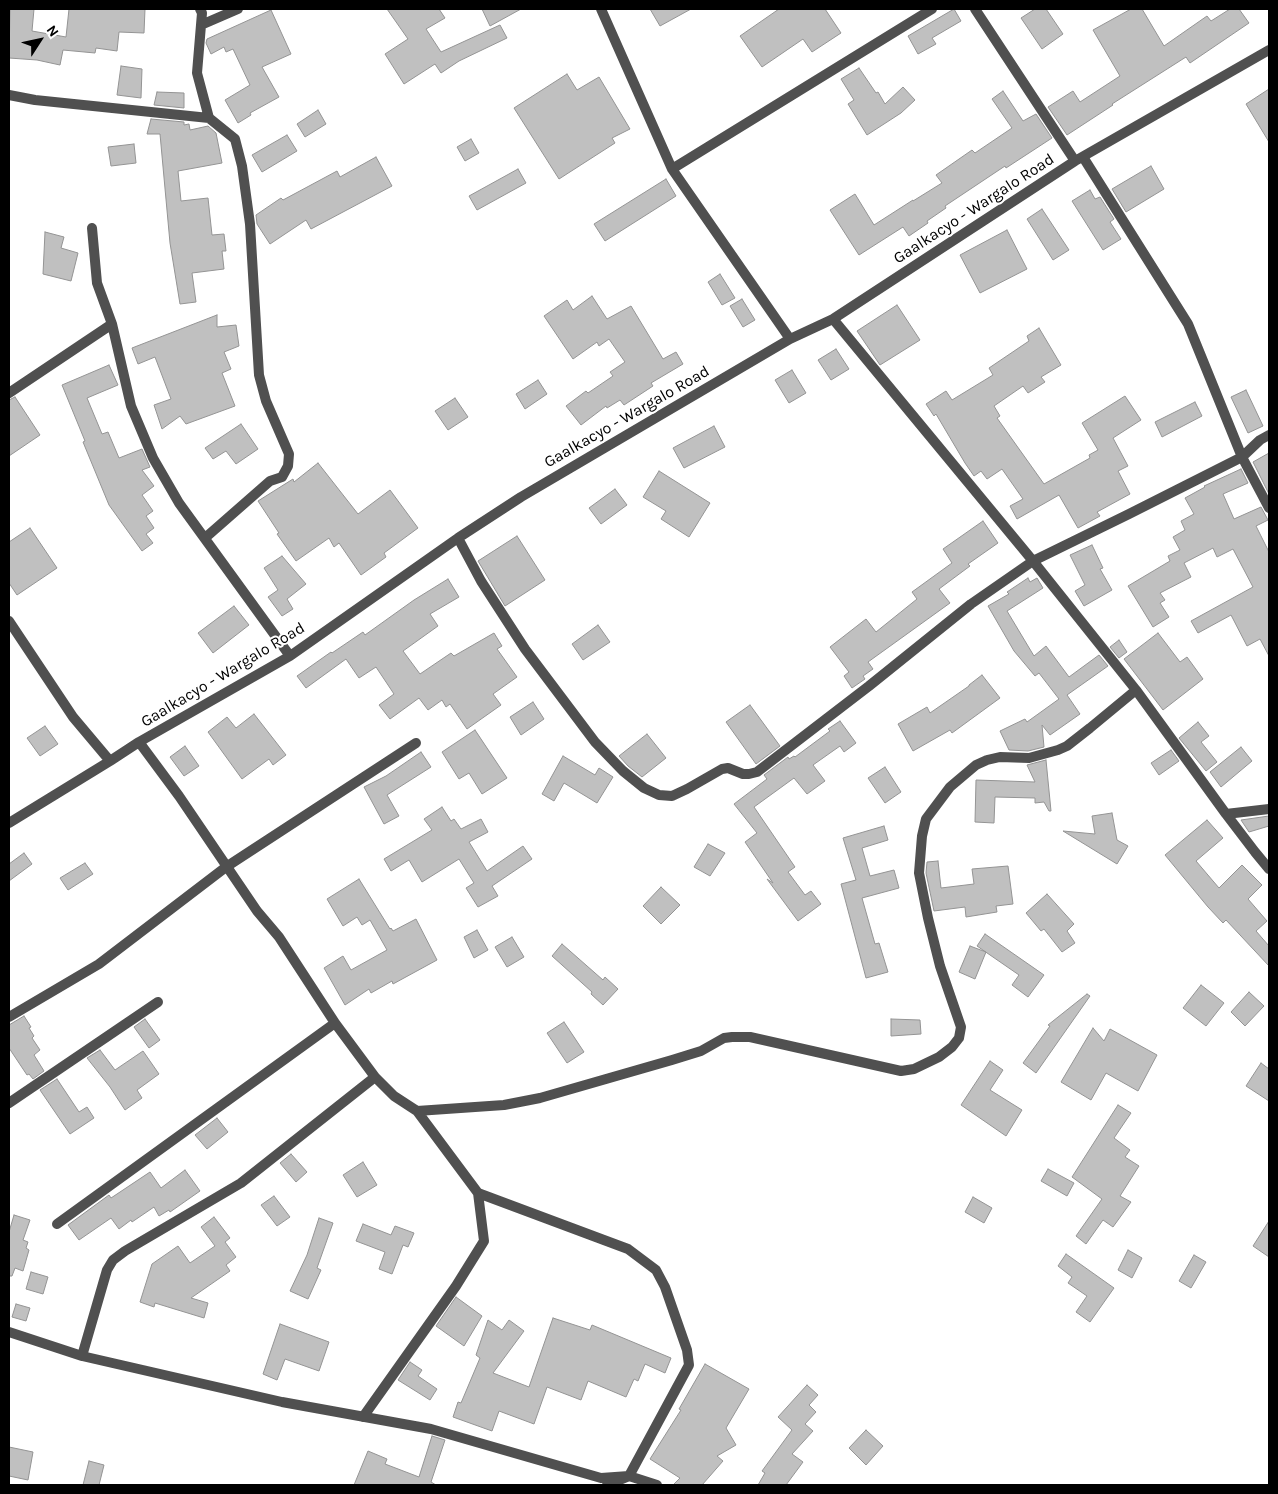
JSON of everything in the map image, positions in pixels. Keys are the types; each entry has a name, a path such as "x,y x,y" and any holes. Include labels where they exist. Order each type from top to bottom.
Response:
{"street":[{"path":"200,9 202,13 197,73 209,118"},
{"path":"201,26 238,9"},
{"path":"601,9 672,170 790,339"},
{"path":"672,170 932,9"},
{"path":"975,9 1079,159 1188,324 1242,457 1269,508"},
{"name":"Gaalkacyo - Wargalo Road","path":"9,823 138,742 290,656 458,538 521,497 790,339 833,319 1079,159 1269,50"},
{"path":"9,95 35,100 209,118 236,139 242,166 250,224 259,375 266,402 289,454 288,466 282,477 270,481 205,538"},
{"path":"92,228 97,283 112,324 131,406 153,458 179,503 290,656"},
{"path":"833,319 1033,561 1136,690 1226,814 1269,869"},
{"path":"9,393 112,324"},
{"path":"458,538 481,580 525,650 595,742 623,771 644,788 659,794 672,796 722,769 728,768 743,774 757,772 869,686 971,604 1033,561 1242,457 1260,440 1269,436"},
{"path":"9,621 73,717 110,761"},
{"path":"417,1111 504,1105 540,1098 701,1051 724,1038 732,1036 750,1037 901,1071 914,1069 939,1056 960,1038 961,1027 940,966 919,873 922,836 926,819 950,787 976,766 987,760 1000,757 1029,758 1067,746 1136,690"},
{"path":"138,742 184,803 257,911 279,936 335,1023 375,1077 394,1096 417,1111 478,1193 484,1241 456,1286 363,1417"},
{"path":"9,1017 99,964 226,866 416,743"},
{"path":"1226,814 1269,808"},
{"path":"9,1104 158,1002"},
{"path":"57,1224 335,1023"},
{"path":"82,1356 107,1270 113,1260 124,1251 242,1183 375,1077"},
{"path":"478,1193 628,1249 656,1270 665,1287 687,1350 689,1365 629,1476 607,1485"},
{"path":"9,1332 82,1356 282,1402 431,1429 602,1478 629,1476 657,1485"}],"building":[{"path":"10,9 34,9 32,31 66,37 69,9 145,9 144,33 119,32 117,51 96,48 95,53 63,50 60,65 37,60 9,58"},
{"path":"387,9 439,9 445,18 426,29 441,52 500,25 507,38 459,61 441,73 435,64 404,84 385,54 408,39"},
{"path":"482,9 521,9 490,26"},
{"path":"650,9 691,9 660,26"},
{"path":"779,9 825,9 841,33 812,52 803,39 762,67 740,36"},
{"path":"954,9 961,21 932,38 936,44 918,54 908,36"},
{"path":"1035,9 1046,9 1063,34 1042,49 1021,18"},
{"path":"1131,9 1142,9 1164,46 1207,16 1211,21 1230,9 1239,9 1249,23 1190,63 1186,57 1067,135 1048,107 1073,91 1080,102 1120,76 1093,30"},
{"path":"271,10 291,54 262,67 279,97 250,113 251,115 238,123 225,100 250,85 233,49 226,52 224,47 211,54 206,43 207,39"},
{"path":"121,66 142,69 141,98 117,95"},
{"path":"859,68 885,104 903,87 915,100 901,113 867,135 848,104 854,100 841,79"},
{"path":"567,74 577,90 599,77 630,129 612,138 615,143 559,179 514,108"},
{"path":"1269,89 1269,142 1246,104"},
{"path":"1003,91 1023,121 1036,114 1052,138 1006,168 1005,166 945,206 946,208 927,221 928,223 909,236 903,227 859,255 830,210 855,194 874,225 942,183 936,175 972,150 975,153 1012,128 992,99"},
{"path":"157,92 184,93 184,108 154,105"},
{"path":"318,110 326,124 305,137 297,124"},
{"path":"151,119 184,122 184,125 189,124 190,130 208,126 216,133 222,163 178,171 181,201 208,198 212,235 224,234 226,251 222,251 224,269 192,273 196,302 180,304 170,243 160,134 147,134"},
{"path":"287,135 297,151 262,172 252,155"},
{"path":"471,139 479,153 465,161 457,147"},
{"path":"134,144 136,163 111,166 108,147"},
{"path":"376,157 392,186 311,229 306,220 270,244 257,224 256,215 281,198 283,200 337,171 340,177"},
{"path":"1151,166 1164,189 1126,212 1112,189"},
{"path":"518,169 526,183 477,210 469,196"},
{"path":"666,179 676,196 605,241 594,224"},
{"path":"1090,190 1095,199 1100,197 1114,219 1110,222 1121,239 1103,250 1072,201"},
{"path":"1042,209 1069,250 1053,260 1027,219"},
{"path":"1007,230 1027,269 980,293 960,255"},
{"path":"45,232 64,237 61,248 78,253 71,281 43,274"},
{"path":"720,274 735,298 722,305 708,282"},
{"path":"592,296 607,319 631,306 663,359 676,352 683,364 651,383 653,386 624,405 620,400 607,408 606,406 581,425 566,406 586,391 588,393 613,376 610,372 625,362 609,339 599,346 597,342 573,359 544,316 567,300 573,310"},
{"path":"742,299 755,320 743,327 730,306"},
{"path":"897,305 920,340 880,365 857,331"},
{"path":"217,315 217,327 236,325 239,346 224,352 231,369 222,373 235,406 186,424 180,416 162,429 154,405 171,399 155,357 138,364 132,348"},
{"path":"1039,328 1061,365 1041,377 1045,382 1028,393 1023,386 994,406 1000,416 997,418 1044,484 1090,458 1089,455 1098,450 1082,423 1125,396 1141,420 1113,438 1128,466 1118,471 1130,494 1097,512 1100,516 1078,528 1059,495 1017,519 1010,506 1023,499 1002,469 987,479 981,471 974,476 936,414 934,416 926,404 946,391 952,400 993,375 989,368 1029,341 1027,336"},
{"path":"836,349 849,369 831,380 818,360"},
{"path":"109,365 118,385 87,398 102,434 108,432 119,458 142,449 150,467 142,470 154,486 142,495 153,511 146,516 154,528 146,534 153,543 142,551 109,505 62,385"},
{"path":"792,370 806,393 789,403 775,380"},
{"path":"538,380 547,394 525,409 516,394"},
{"path":"1246,390 1263,426 1248,433 1231,397"},
{"path":"15,397 40,435 9,456 9,400"},
{"path":"455,398 468,417 448,430 435,411"},
{"path":"1195,402 1202,416 1162,437 1155,422"},
{"path":"241,424 258,449 236,464 226,451 213,459 205,448"},
{"path":"714,426 725,447 684,468 673,448"},
{"path":"1269,453 1269,494 1253,462"},
{"path":"318,463 358,514 390,490 418,528 384,553 386,557 361,575 339,543 334,547 329,538 296,561 277,534 279,533 258,501 293,479 294,482"},
{"path":"1241,469 1248,483 1223,494 1234,519 1261,507 1268,520 1256,526 1269,552 1269,656 1260,639 1247,646 1231,615 1198,633 1191,621 1253,587 1233,549 1217,557 1213,548 1184,563 1191,577 1160,593 1165,600 1160,603 1169,617 1153,627 1128,586 1170,561 1168,556 1180,550 1173,537 1185,530 1181,521 1194,514 1185,498 1204,486"},
{"path":"659,471 710,503 689,537 661,519 666,511 643,497"},
{"path":"615,489 627,505 601,524 589,508"},
{"path":"983,521 998,543 968,564 970,566 939,589 950,603 868,662 873,669 863,676 865,679 852,688 844,676 849,672 830,647 866,619 876,632 917,599 912,592 952,563 943,549"},
{"path":"30,528 57,568 17,595 9,583 9,542"},
{"path":"517,536 545,580 505,606 478,561"},
{"path":"1092,545 1103,568 1100,569 1112,590 1084,606 1075,591 1085,585 1070,555"},
{"path":"282,556 306,584 287,599 293,609 282,616 268,597 278,590 264,568"},
{"path":"1028,578 1030,582 1037,578 1043,588 1007,611 1034,656 1046,646 1069,677 1099,655 1108,666 1067,695 1080,714 1050,735 1042,725 1044,747 1028,751 1009,750 1000,731 1025,719 1027,722 1059,699 1039,673 1035,676 1014,651 988,606 1009,594 1007,592"},
{"path":"448,579 459,597 430,614 438,626 403,651 420,674 451,653 454,656 494,633 502,646 497,649 517,677 493,694 501,705 467,729 450,704 446,707 442,700 428,710 419,698 390,719 379,705 394,694 376,667 359,678 346,659 306,688 297,676 363,632 365,635 414,600"},
{"path":"234,606 249,625 213,653 198,633"},
{"path":"598,625 610,642 583,660 572,644"},
{"path":"1158,633 1180,662 1187,657 1203,679 1163,710 1124,659"},
{"path":"1119,640 1127,652 1119,658 1110,647"},
{"path":"982,675 1000,698 952,733 950,730 913,751 898,724 927,707 930,713"},
{"path":"533,702 544,719 521,735 510,717"},
{"path":"750,705 780,746 756,764 726,722"},
{"path":"254,714 286,755 273,765 269,759 242,779 208,732 227,717 236,728"},
{"path":"840,721 856,743 844,752 840,746 813,765 825,781 807,794 794,778 754,807 795,867 788,872 805,895 811,891 821,904 798,921 767,879 773,883 745,842 757,833 734,804 767,779 764,775 788,757 789,759 795,757 830,731 828,729"},
{"path":"1198,722 1209,736 1201,742 1217,762 1206,771 1179,738"},
{"path":"45,726 58,744 40,756 27,738"},
{"path":"475,730 507,778 482,794 469,773 459,779 442,752"},
{"path":"647,734 666,758 642,777 619,756"},
{"path":"185,746 199,766 184,776 170,757"},
{"path":"1241,747 1252,761 1221,787 1210,772"},
{"path":"1171,750 1179,761 1159,775 1151,763"},
{"path":"421,752 431,767 387,795 399,816 384,824 364,787 386,776"},
{"path":"563,756 595,775 599,768 613,777 597,803 564,783 554,801 542,794"},
{"path":"1046,760 1051,811 1049,811 1044,802 1035,803 1035,798 995,797 994,823 975,822 976,780 1035,782 1027,765"},
{"path":"885,767 901,792 885,803 868,778"},
{"path":"442,807 451,821 454,819 461,829 481,819 488,832 469,842 487,871 523,846 532,859 492,886 498,896 478,907 466,888 474,883 459,859 422,882 409,860 391,871 384,859 432,830 424,819"},
{"path":"1112,813 1117,840 1128,846 1117,864 1063,831 1095,834 1092,816"},
{"path":"1269,816 1269,826 1249,832 1241,820"},
{"path":"1207,820 1223,838 1196,861 1219,888 1242,865 1262,885 1248,899 1267,921 1256,931 1269,946 1269,966 1226,920 1223,923 1208,907 1165,855"},
{"path":"884,826 888,840 862,848 870,876 894,870 899,888 862,898 875,944 879,943 888,972 866,978 841,884 856,880 843,838"},
{"path":"708,844 725,853 710,876 694,867"},
{"path":"24,853 32,864 9,881 9,864"},
{"path":"938,861 941,888 974,884 972,869 1008,866 1013,904 996,906 997,912 966,917 965,907 934,911 926,873 927,862"},
{"path":"85,863 93,874 68,890 60,878"},
{"path":"359,879 390,929 393,931 416,919 437,960 393,984 392,981 371,993 369,989 345,1005 324,968 343,956 351,970 387,950 370,920 362,925 357,917 343,926 327,899"},
{"path":"661,887 680,905 661,924 643,906"},
{"path":"1047,894 1074,924 1067,931 1075,943 1062,952 1044,929 1041,931 1026,913"},
{"path":"477,930 488,950 474,958 464,937"},
{"path":"985,934 1044,975 1028,997 1012,985 1019,975 977,946"},
{"path":"512,937 524,957 507,967 495,947"},
{"path":"562,944 603,980 605,977 618,989 603,1005 591,994 592,992 552,956"},
{"path":"970,946 986,952 975,979 959,972"},
{"path":"1201,985 1224,1003 1206,1026 1183,1008"},
{"path":"1249,992 1264,1006 1245,1026 1231,1012"},
{"path":"1087,994 1090,996 1036,1073 1023,1063 1050,1026 1048,1025"},
{"path":"24,1016 31,1027 29,1028 34,1036 32,1038 40,1050 34,1055 44,1071 33,1079 29,1074 27,1075 9,1048 9,1025"},
{"path":"145,1019 160,1040 149,1048 134,1027"},
{"path":"891,1019 920,1020 921,1034 891,1036"},
{"path":"564,1022 584,1052 567,1063 547,1033"},
{"path":"1093,1028 1104,1041 1110,1029 1157,1055 1138,1091 1106,1073 1091,1100 1061,1082"},
{"path":"100,1050 115,1070 143,1051 159,1074 137,1090 142,1098 125,1110 87,1058"},
{"path":"990,1061 1003,1070 990,1090 1022,1110 1006,1136 961,1105"},
{"path":"1261,1063 1269,1069 1269,1101 1246,1086"},
{"path":"57,1079 79,1112 87,1107 94,1118 70,1134 40,1090"},
{"path":"1118,1105 1131,1113 1114,1138 1130,1150 1125,1157 1139,1166 1120,1196 1131,1202 1113,1227 1103,1220 1086,1244 1076,1236 1102,1199 1072,1177"},
{"path":"217,1118 228,1132 207,1149 195,1135"},
{"path":"291,1154 307,1172 296,1182 280,1163"},
{"path":"363,1162 377,1185 357,1197 343,1175"},
{"path":"1048,1169 1074,1183 1067,1196 1041,1181"},
{"path":"185,1170 200,1191 170,1212 169,1210 159,1216 154,1207 119,1229 111,1218 79,1240 68,1225 109,1195 111,1198 150,1172 161,1188"},
{"path":"274,1196 290,1217 277,1226 261,1205"},
{"path":"973,1197 992,1208 984,1223 965,1212"},
{"path":"14,1215 30,1220 23,1240 28,1242 26,1248 29,1250 23,1271 15,1268 12,1276 9,1276 9,1232"},
{"path":"214,1217 230,1238 225,1242 236,1257 226,1265 230,1271 191,1298 208,1303 204,1318 155,1303 154,1307 140,1302 152,1264 178,1246 190,1263 215,1246 201,1227"},
{"path":"319,1218 333,1223 317,1268 321,1270 308,1299 290,1291 307,1255"},
{"path":"1269,1221 1269,1257 1253,1246"},
{"path":"363,1224 391,1235 395,1226 414,1233 408,1247 403,1245 392,1274 379,1269 385,1252 356,1241"},
{"path":"1128,1250 1142,1258 1132,1278 1118,1270"},
{"path":"1066,1254 1114,1288 1090,1322 1076,1312 1087,1296 1068,1283 1072,1277 1058,1266"},
{"path":"1194,1255 1206,1262 1191,1288 1179,1281"},
{"path":"31,1272 48,1277 43,1294 26,1289"},
{"path":"456,1297 482,1316 464,1346 436,1326"},
{"path":"16,1304 30,1308 26,1321 12,1317"},
{"path":"553,1318 590,1330 592,1325 671,1358 665,1373 645,1364 638,1381 634,1379 626,1397 588,1381 581,1400 547,1387 534,1424 499,1411 492,1431 453,1417 458,1402 461,1403 480,1358 476,1355 488,1320 502,1330 509,1320 524,1331 493,1373 529,1387"},
{"path":"280,1324 329,1342 319,1371 285,1359 277,1380 263,1374"},
{"path":"410,1362 422,1370 418,1376 437,1389 430,1400 398,1380"},
{"path":"705,1364 749,1389 726,1428 736,1445 717,1456 723,1461 702,1485 673,1485 680,1478 650,1459 681,1410 679,1409"},
{"path":"807,1385 818,1395 809,1405 816,1412 805,1424 813,1431 792,1454 803,1462 786,1485 758,1485 765,1473 762,1471 792,1430 778,1417"},
{"path":"866,1430 883,1446 866,1465 849,1448"},
{"path":"432,1436 445,1440 431,1482 436,1485 354,1485 368,1451 387,1459 385,1464 419,1477"},
{"path":"9,1447 33,1452 28,1480 9,1476"},
{"path":"89,1461 104,1465 99,1485 83,1485"}]}
